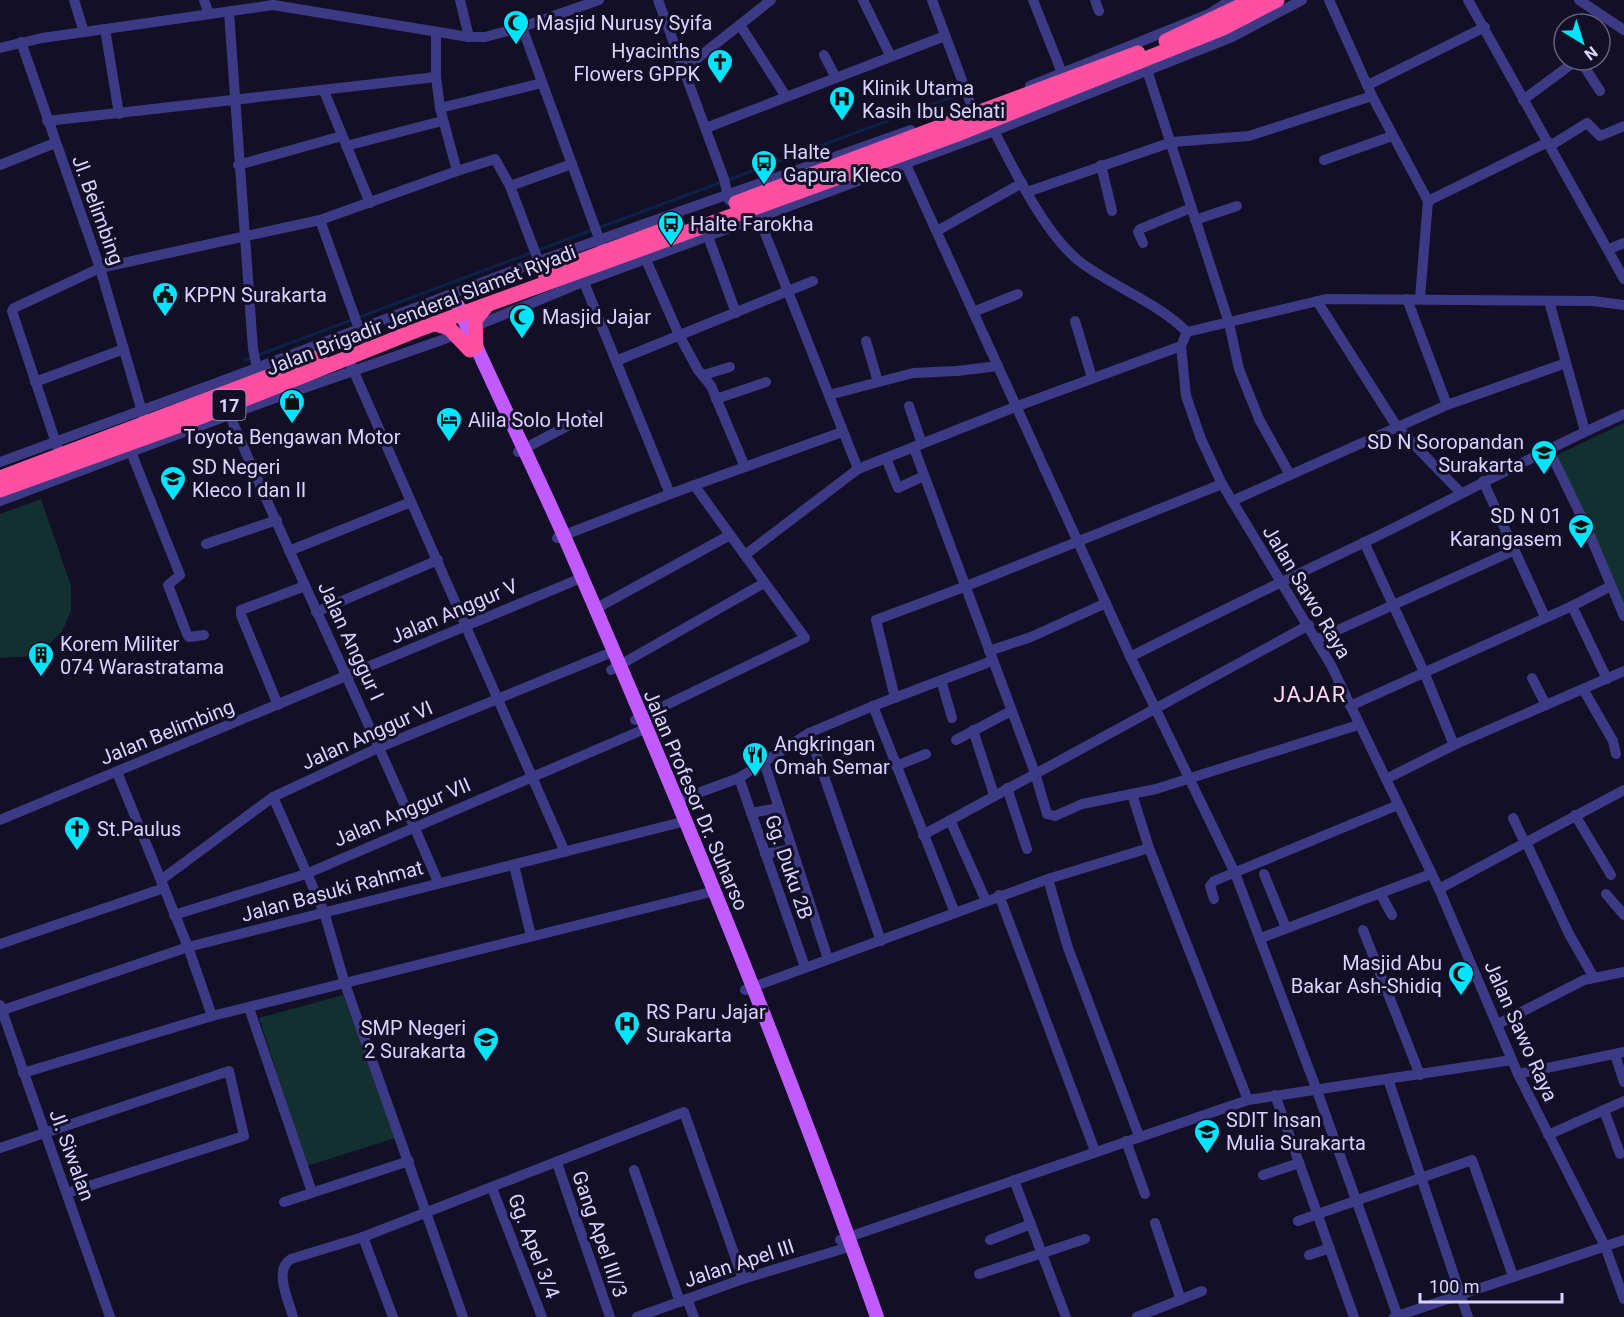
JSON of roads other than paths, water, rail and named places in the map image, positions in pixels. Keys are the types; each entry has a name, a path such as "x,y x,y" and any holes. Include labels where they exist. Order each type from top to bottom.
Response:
{"highway":[{"name":"17","path":"755,208 818,167 857,153 905,148 991,126 1018,105 1065,76 1145,66 1171,34 1253,0"},
{"name":"17","path":"1110,69 1223,28 1277,0"},
{"name":"17","path":"755,208 848,180 945,122 996,103 1018,105"},
{"name":"Jalan Brigadir Jenderal Slamet Riyadi","path":"0,490 218,407 258,375 357,326 461,322 538,259 598,236 728,196 755,208"},
{"name":"Jalan Brigadir Jenderal Slamet Riyadi","path":"258,375 346,357 436,324 461,322 487,305 581,277 706,231 755,208"},
{"path":"461,322 473,349"},
{"name":"Jalan Brigadir Jenderal Slamet Riyadi","path":"0,478 54,439 142,413 244,405 258,375"}],"main road":[{"name":"Jalan Profesor Dr. Suharso","path":"473,349 595,609 615,668 749,988 846,1243 877,1317"},
{"name":"Jalan Profesor Dr. Suharso","path":"560,537 574,581 605,654 615,668"},
{"name":"Jalan Profesor Dr. Suharso","path":"681,822 707,893 749,988"},
{"name":"Jalan Profesor Dr. Suharso","path":"846,1243 869,1317"}],"street":[{"path":"74,0 84,32"},
{"path":"204,0 209,14"},
{"path":"460,0 469,37"},
{"path":"0,48 21,42 229,12 273,3 435,34 469,37 493,35 522,27 566,5 599,0"},
{"path":"658,0 706,128 728,196 818,167"},
{"path":"684,69 771,0"},
{"path":"863,0 890,55"},
{"path":"932,0 973,112"},
{"path":"1033,0 1065,76"},
{"path":"1095,0 1099,11"},
{"path":"1171,34 1231,0"},
{"path":"1160,49 1232,37 1302,0"},
{"path":"1329,0 1372,96 1428,201 1420,298"},
{"path":"1468,0 1624,279"},
{"path":"1579,0 1624,30"},
{"path":"229,12 236,100 238,165 258,375 354,372 461,322 581,277 670,494"},
{"path":"740,25 785,95"},
{"path":"522,27 598,236"},
{"path":"1368,85 1485,27"},
{"path":"105,29 119,114"},
{"path":"435,34 436,77 442,121 457,171"},
{"path":"706,128 785,95 945,36"},
{"name":"Jl. Belimbing","path":"21,42 100,268 142,413"},
{"path":"824,55 835,76"},
{"path":"1145,66 1172,142 1229,323 1239,369 1249,395 1290,475"},
{"path":"1018,105 1065,76 1110,69"},
{"path":"1523,100 1562,72"},
{"path":"1587,72 1600,91"},
{"path":"48,121 436,77"},
{"path":"440,108 542,83"},
{"path":"324,91 370,203"},
{"path":"937,231 1024,188 1172,142 1249,136 1372,96"},
{"path":"238,165 442,121"},
{"path":"1428,201 1588,123 1600,136 1623,129"},
{"path":"991,126 1024,188 1050,228 1081,263 1147,303 1187,332 1317,301 1420,298 1623,303"},
{"path":"1324,160 1392,136"},
{"path":"0,165 55,143"},
{"path":"905,148 937,231 1015,407 1130,657 1235,873 1316,1088 1396,1316 1624,1240"},
{"path":"0,462 54,439 13,309 100,268 320,220 495,159 510,186 538,259 357,326 320,220"},
{"path":"510,186 572,164"},
{"path":"1101,165 1112,211"},
{"path":"1196,220 1237,206"},
{"path":"755,208 790,291 858,469"},
{"path":"1143,243 1138,232 1140,229 1191,208"},
{"path":"706,231 736,313"},
{"path":"1609,249 1624,243"},
{"path":"644,254 679,335 716,399 745,468"},
{"path":"616,361 813,281"},
{"path":"974,312 1018,294"},
{"path":"1407,299 1447,405"},
{"path":"1317,301 1397,427 1460,492"},
{"path":"1550,301 1585,431"},
{"path":"1075,321 1092,378"},
{"path":"745,555 858,469 1015,407 1181,346 1187,332"},
{"path":"866,341 878,382"},
{"name":"Jalan Sawo Raya","path":"1181,346 1188,403 1222,484 1279,581 1318,639 1439,889 1518,1074 1605,1245 1624,1299"},
{"path":"35,382 124,349"},
{"path":"346,357 438,560 565,852"},
{"path":"1232,501 1447,405 1566,363"},
{"path":"829,395 913,373 998,366"},
{"path":"704,375 730,367"},
{"path":"716,399 766,382"},
{"path":"909,406 924,476 1035,773 1047,814 1051,816 1104,799 1132,794 1189,778 1358,725"},
{"path":"0,501 131,452 218,407"},
{"name":"Jalan Anggur I","path":"218,407 277,520 316,612 380,747 438,882"},
{"path":"1130,657 1279,581 1364,542 1460,492 1624,414"},
{"path":"521,450 588,416"},
{"path":"560,537 694,485 843,432"},
{"path":"1549,450 1586,526 1623,613"},
{"path":"131,452 180,574 168,585 187,634 189,637 204,635"},
{"path":"886,459 898,488 924,476"},
{"path":"1484,481 1545,617"},
{"path":"895,698 876,620 1222,484"},
{"path":"615,668 764,583 694,485"},
{"path":"289,550 411,502"},
{"path":"206,544 277,520"},
{"path":"595,609 730,535"},
{"path":"1364,542 1424,672 1454,745"},
{"path":"1318,639 1515,550"},
{"path":"316,612 438,560"},
{"name":"Jalan Anggur V","path":"348,676 574,581"},
{"name":"Jalan Anggur VII","path":"174,915 306,873 532,776 803,641 805,635 764,583"},
{"path":"278,705 241,615 242,610 305,586"},
{"path":"1350,706 1572,606 1611,586"},
{"path":"673,802 739,778 809,733 941,680 1106,603"},
{"path":"1572,606 1606,679"},
{"path":"923,835 1309,625"},
{"name":"Jalan Anggur VI","path":"0,944 163,884 273,797 380,747 605,654"},
{"path":"1386,779 1454,745 1624,671"},
{"name":"Jalan Belimbing","path":"0,820 348,676"},
{"path":"1532,678 1546,705"},
{"path":"941,680 952,718"},
{"path":"1583,689 1613,741 1616,754"},
{"path":"873,706 955,913"},
{"path":"956,740 1011,711"},
{"path":"973,730 994,795"},
{"path":"809,733 880,941"},
{"path":"896,766 926,754"},
{"path":"764,762 828,959"},
{"path":"117,772 189,947 212,1016"},
{"name":"Gg. Duku 2B","path":"739,778 805,967"},
{"path":"1007,788 1027,849"},
{"path":"1439,889 1624,790"},
{"path":"1132,794 1149,848 1248,1100"},
{"path":"273,797 324,912 345,984 463,1317"},
{"path":"1214,899 1211,883 1398,806"},
{"path":"751,813 778,808"},
{"path":"1575,815 1611,875"},
{"path":"1513,818 1569,934 1593,976"},
{"path":"950,820 986,901"},
{"name":"Jalan Basuki Rahmat","path":"1,1009 189,947 681,822"},
{"path":"749,988 999,896 1149,848"},
{"path":"765,854 792,849"},
{"path":"514,865 531,936"},
{"path":"1264,874 1286,928"},
{"path":"1261,938 1431,874"},
{"path":"1048,879 1068,948 1139,1136"},
{"path":"23,1073 212,1016 707,893"},
{"path":"1380,893 1392,915"},
{"path":"1606,894 1624,915"},
{"path":"999,896 1095,1151"},
{"path":"1363,930 1420,1075"},
{"path":"1498,1024 1593,976 1624,972"},
{"path":"249,1008 312,1192"},
{"name":"Jl. Siwalan","path":"1,1009 110,1317"},
{"path":"1518,1074 1553,1065 1620,1054 1624,1082"},
{"name":"Jalan Apel III","path":"643,1316 1095,1151 1248,1100 1512,1060"},
{"path":"0,1148 229,1071 244,1136 67,1193"},
{"path":"1388,1079 1468,1317"},
{"path":"1275,1095 1354,1317"},
{"path":"1548,1135 1624,1101"},
{"path":"1604,1110 1620,1154"},
{"path":"293,1317 282,1273 283,1267 291,1259 363,1236 492,1188 557,1162 560,1158 684,1112 742,1279"},
{"path":"1126,1141 1145,1194"},
{"path":"1298,1221 1472,1160 1513,1276"},
{"path":"284,1202 409,1161"},
{"name":"Gang Apel III/3","path":"557,1162 610,1317"},
{"path":"1263,1175 1299,1162"},
{"path":"634,1170 684,1300 694,1317"},
{"path":"1014,1180 1066,1317"},
{"name":"Gg. Apel 3/4","path":"492,1188 542,1317"},
{"path":"1155,1223 1180,1300"},
{"path":"990,1240 1031,1224"},
{"path":"363,1236 393,1317"},
{"path":"979,1274 1085,1239"},
{"path":"1309,1255 1330,1248"},
{"path":"1137,1317 1202,1292"}],"waterway":[{"path":"728,180 960,94"},
{"path":"598,228 722,182"},
{"path":"245,360 592,230"}],"place":[{"name":"Masjid Nurusy Syifa","path":"516,46"},
{"name":"Hyacinths Flowers GPPK","path":"720,85"},
{"name":"Klinik Utama Kasih Ibu Sehati","path":"842,122"},
{"name":"Halte Gapura Kleco","path":"764,186"},
{"name":"Halte Farokha","path":"671,247"},
{"name":"KPPN Surakarta","path":"165,318"},
{"name":"Masjid Jajar","path":"522,340"},
{"name":"Toyota Bengawan Motor","path":"292,425"},
{"name":"Alila Solo Hotel","path":"449,443"},
{"name":"SD N Soropandan Surakarta","path":"1544,476"},
{"name":"SD Negeri Kleco I dan II","path":"173,502"},
{"name":"SD N 01 Karangasem","path":"1581,550"},
{"name":"Korem Militer 074 Warastratama","path":"41,678"},
{"name":"Angkringan Omah Semar","path":"755,778"},
{"name":"St.Paulus","path":"77,852"},
{"name":"Masjid Abu Bakar Ash-Shidiq","path":"1461,997"},
{"name":"RS Paru Jajar Surakarta","path":"627,1047"},
{"name":"SMP Negeri 2 Surakarta","path":"486,1063"},
{"name":"SDIT Insan Mulia Surakarta","path":"1207,1155"}],"district":[{"name":"JAJAR","path":"1310,694"}]}
